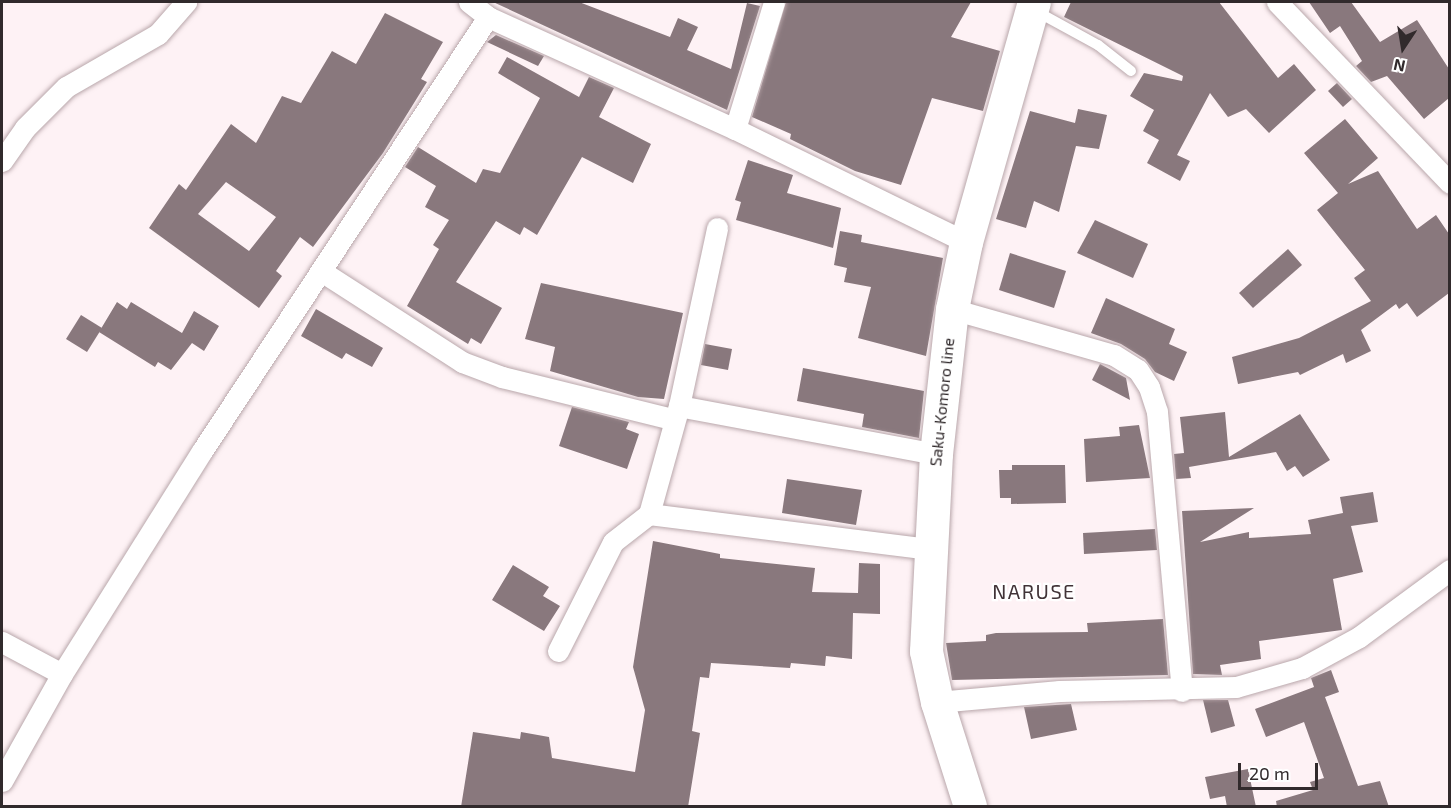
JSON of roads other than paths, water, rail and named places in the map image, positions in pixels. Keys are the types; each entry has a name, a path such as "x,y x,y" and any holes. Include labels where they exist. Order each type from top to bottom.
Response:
{"main road":[{"name":"Saku-Komoro line","path":"970,807 937,702 926,651 936,454 952,309 966,242 1033,5"}],"street":[{"path":"2,161 31,122 66,87 158,34 186,2"},
{"path":"469,2 488,17 735,129 966,242"},
{"path":"735,129 774,2"},
{"path":"1277,2 1449,183"},
{"path":"2,781 62,674 321,271 488,17"},
{"path":"558,651 613,542 649,514 676,413 717,228"},
{"path":"321,271 462,362 502,377 676,413 936,454"},
{"path":"952,309 1114,355 1138,370 1149,387 1157,412 1182,691"},
{"path":"649,514 930,549"},
{"path":"937,702 1060,691 1182,691 1236,687 1302,668 1359,637 1449,570"},
{"path":"2,642 62,674"}],"lane":[{"path":"1033,5 1098,45 1131,71"}],"district":[{"name":"NARUSE","path":"1034,591"}]}
